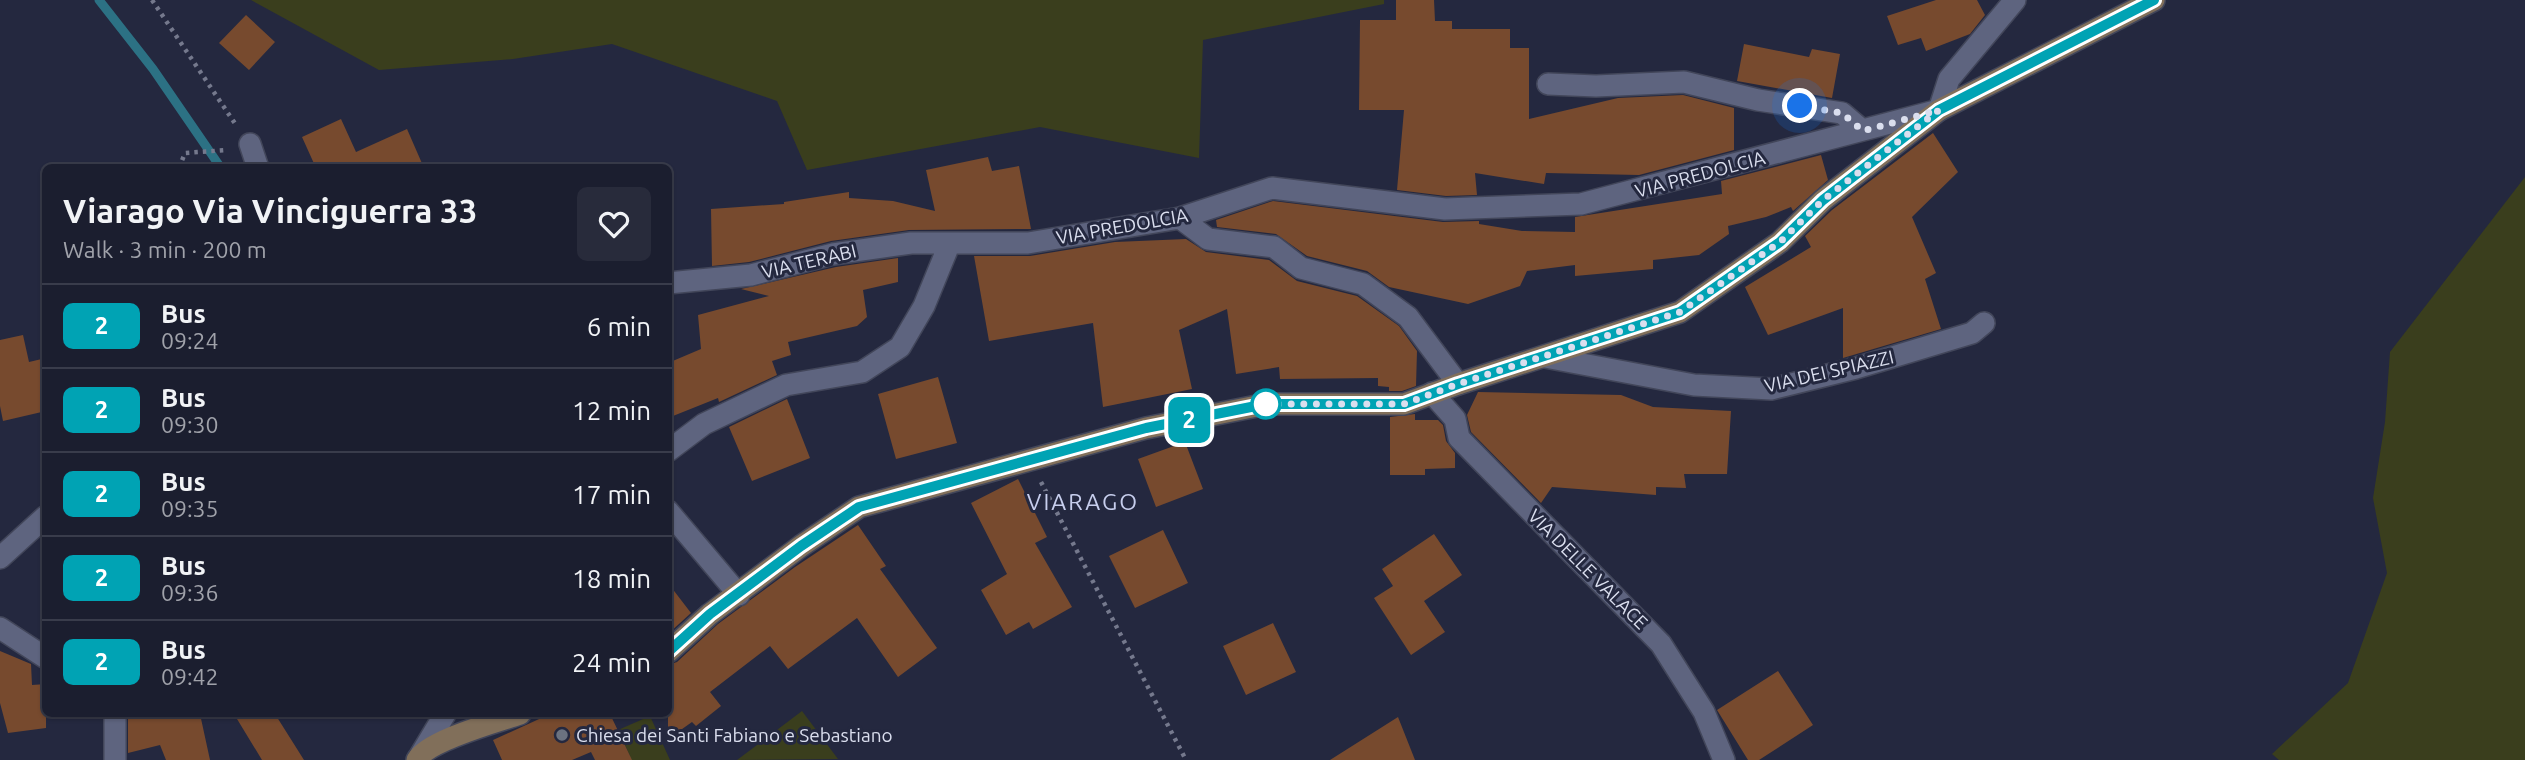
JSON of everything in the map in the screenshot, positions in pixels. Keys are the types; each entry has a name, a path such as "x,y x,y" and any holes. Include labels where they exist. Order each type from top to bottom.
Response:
{"street":[{"path":"1939,110 1949,79 2015,0"},
{"path":"672,648 710,614 801,546 859,507 1146,428 1266,404 1404,404 1680,312 1780,242 1823,200 1939,110 2154,0"},
{"path":"1548,84 1596,86 1684,82 1758,100 1842,113 1863,131"},
{"name":"VIA PREDOLCIA","path":"949,245 1027,243 1180,218 1272,188 1446,209 1581,204 1939,110"},
{"path":"243,147 255,164"},
{"path":"1180,218 1208,239 1274,247 1301,268 1363,285 1408,317 1458,384"},
{"name":"VIA TERABI","path":"672,283 751,275 833,254 880,247 911,243 949,245"},
{"path":"672,448 704,424 786,385 862,372 900,347 924,306 949,245"},
{"name":"VIA DEI SPIAZZI","path":"1545,357 1694,385 1770,389 1856,368 1972,333 1984,323"},
{"name":"VIA DELLE VALACE","path":"1432,393 1455,419 1459,438 1661,644 1704,712 1724,760"},
{"path":"672,516 738,594"},
{"path":"0,558 42,520"},
{"path":"0,628 42,655"},
{"path":"115,717 115,760"},
{"path":"419,757 443,717"},
{"path":"419,757 458,735 511,717"}],"path":[{"path":"152,0 243,147 185,153 181,164"},
{"path":"1030,459 1186,760"}],"green space":[{"path":"251,0 1384,0 1384,4 1203,40 1199,158 1040,127 807,170 777,101 612,44 513,59 379,70"},
{"path":"2525,177 2525,760 2279,760 2272,754 2348,683 2387,573 2373,498 2385,422 2390,352"},
{"path":"802,711 838,759 737,760"},
{"path":"650,717 670,760 621,760 630,756 618,730"}],"building":[{"path":"1396,0 1434,0 1435,21 1452,21 1452,29 1510,29 1510,48 1529,48 1529,119 1618,98 1683,95 1734,108 1734,150 1639,175 1546,173 1544,184 1475,173 1477,195 1446,196 1397,190 1404,110 1359,110 1360,20 1396,20"},
{"path":"1936,0 1977,0 1985,15 1970,34 1926,51 1921,38 1898,45 1887,16"},
{"path":"246,15 275,42 249,70 219,43"},
{"path":"1744,44 1809,57 1812,49 1840,54 1832,98 1737,81"},
{"path":"341,119 356,152 407,129 422,164 314,164 302,137"},
{"path":"1933,133 1958,172 1912,217 1936,273 1925,279 1941,329 1843,358 1843,308 1768,335 1745,287 1811,247 1805,236 1832,210"},
{"path":"1821,155 1828,180 1793,211 1791,207 1766,217 1728,226 1729,234 1699,255 1653,260 1653,269 1575,276 1575,265 1527,271 1520,286 1468,304 1389,287 1367,271 1307,256 1276,234 1217,227 1216,220 1273,201 1443,222 1479,221 1479,224 1522,231 1575,232 1575,217 1722,194 1721,181"},
{"path":"988,157 992,171 1019,166 1031,229 909,230 831,241 749,262 712,266 711,209 784,204 849,192 849,198 893,201 935,211 926,170"},
{"path":"1186,239 1206,252 1269,260 1297,281 1357,296 1399,326 1417,351 1416,386 1402,391 1389,391 1389,387 1378,386 1378,378 1280,379 1279,367 1236,374 1227,309 1179,330 1192,389 1103,407 1093,323 989,341 974,256 1030,256 1115,242"},
{"path":"898,258 898,282 863,290 867,317 857,326 788,342 791,355 772,361 777,375 719,402 718,398 672,416 672,361 701,349 698,315 769,296 741,289 836,267"},
{"path":"23,335 29,362 42,359 42,412 3,421 0,406 0,340"},
{"path":"938,377 957,443 896,459 878,394"},
{"path":"1478,392 1621,395 1653,407 1731,411 1727,474 1684,474 1686,488 1656,487 1656,495 1552,487 1541,503 1471,432 1467,415"},
{"path":"787,399 810,458 752,481 729,427"},
{"path":"1415,414 1415,420 1438,420 1443,425 1446,441 1455,453 1455,468 1425,469 1425,475 1390,475 1390,417"},
{"path":"1185,442 1203,489 1156,507 1138,459"},
{"path":"1018,479 1047,537 1035,543 1072,607 1033,629 1029,622 1006,635 981,590 1007,574 971,503"},
{"path":"858,525 886,566 880,569 937,648 898,677 857,618 788,669 770,646 710,692 721,706 696,726 692,722 668,739 668,717 672,717 672,664 718,624"},
{"path":"1163,530 1188,583 1135,608 1109,556"},
{"path":"1434,534 1462,575 1424,601 1445,632 1411,655 1374,598 1393,586 1382,569"},
{"path":"672,588 691,613 672,630"},
{"path":"1273,623 1296,672 1246,695 1223,646"},
{"path":"0,651 31,664 32,685 42,684 42,717 46,717 46,728 8,733 0,703"},
{"path":"1778,671 1813,725 1759,760 1748,760 1717,710"},
{"path":"128,717 201,717 210,760 166,760 160,745 128,753"},
{"path":"236,717 277,717 304,760 262,760"},
{"name":"Chiesa dei Santi Fabiano e Sebastiano","path":"543,717 611,717 632,760 595,760 591,752 572,760 502,760 493,740"},
{"path":"1398,717 1415,760 1330,760"}],"waterway":[{"path":"99,0 153,69 218,164"}],"bus line":[{"name":"2","path":"672,648 710,614 801,546 859,507 1146,428 1266,404 1404,404 1680,312 1780,242 1823,200 1939,110 2154,0"}],"place":[{"name":"Chiesa dei Santi Fabiano e Sebastiano","path":"562,735"}],"district":[{"name":"VIARAGO","path":"1083,502"}],"route":[{"path":"1266,404 1404,404 1680,312 1780,242 1823,200 1939,110 1863,131 1842,113 1800,106"}]}
